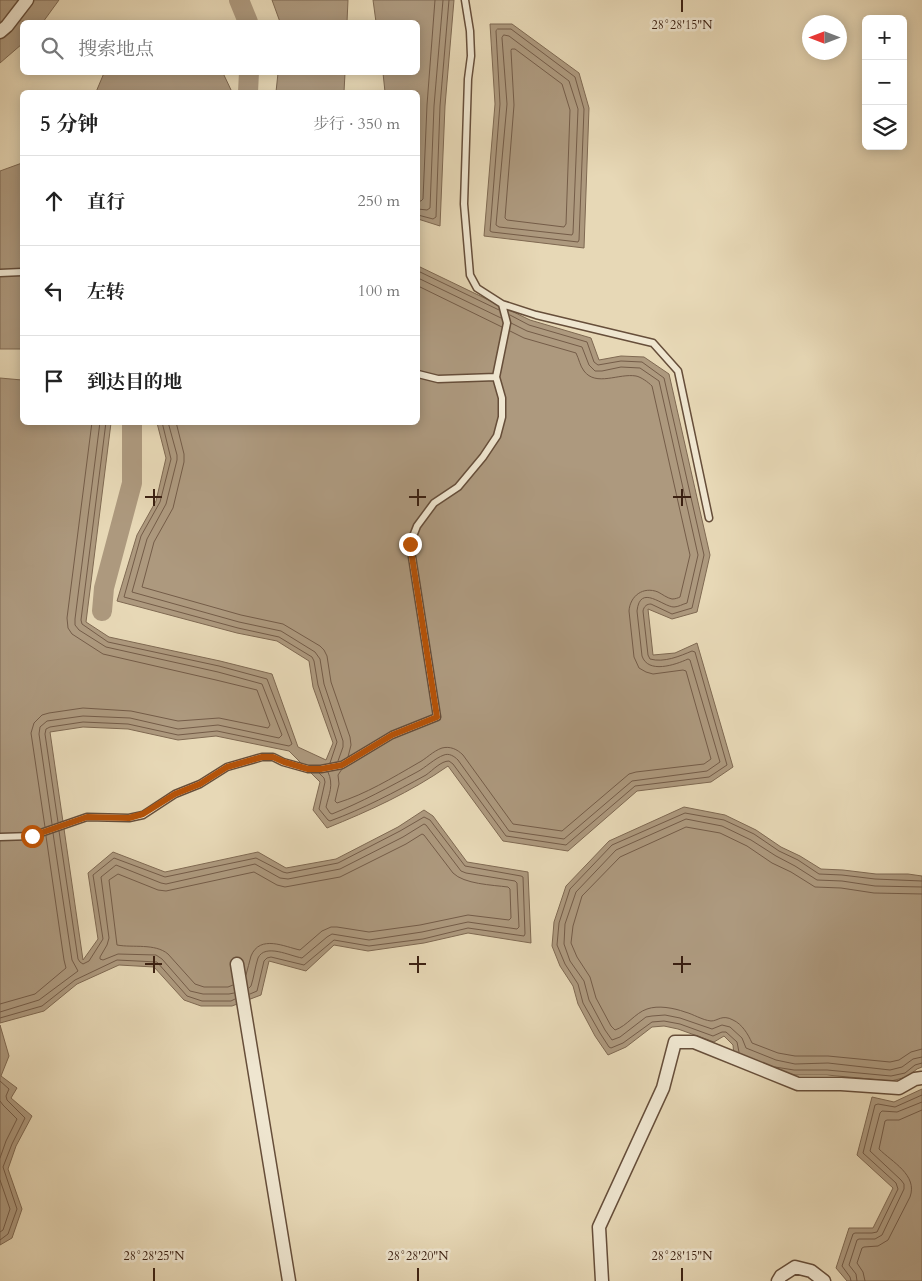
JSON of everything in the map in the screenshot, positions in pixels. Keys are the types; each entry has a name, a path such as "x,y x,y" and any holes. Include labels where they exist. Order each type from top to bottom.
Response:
{"street":[{"path":"0,32 7,26 26,0"},
{"path":"237,964 289,1281"},
{"path":"602,1281 600,1226 663,1088 675,1042 694,1042 798,1084 841,1084 899,1088 922,1078"},
{"path":"778,1281 781,1276 795,1267 811,1271 824,1281"}],"lane":[{"path":"465,0 470,31 471,56 468,79 464,204 470,275 477,288 502,304 536,315 653,343 678,371 709,518"},
{"path":"0,273 20,272"},
{"path":"0,836 32,836 87,817 129,818 143,814 175,794 200,784 227,767 262,757 273,757 308,769 321,769 342,765 392,735 437,717 410,544 417,526 434,503 458,487 483,457 497,436 502,417 502,398 496,377 507,323 502,304"},
{"path":"420,374 438,378 496,377"}],"water":[{"path":"0,0 59,0 44,20 20,20 20,46 0,63"},
{"path":"272,0 348,0 347,20 279,20"},
{"path":"373,0 454,0 445,106 440,226 420,220 420,90 385,90 383,75 420,75 420,20 376,20"},
{"path":"490,24 512,24 579,73 589,108 584,248 484,236 495,104"},
{"path":"103,75 224,75 231,90 97,90"},
{"path":"278,75 345,75 344,90 276,90"},
{"path":"20,164 20,349 0,349 0,171"},
{"path":"420,267 530,320 591,338 599,360 621,356 644,357 669,374 710,555 697,612 672,619 648,609 653,655 675,653 697,643 733,767 711,782 637,791 568,851 503,841 448,766 389,800 327,828 313,810 320,782 289,751 216,736 178,740 128,729 83,727 50,732 83,960 98,939 88,873 113,852 165,872 258,852 286,868 336,859 398,827 424,810 433,816 467,862 528,872 531,943 468,933 424,943 368,951 334,945 306,971 269,961 261,995 232,1006 201,1006 184,1000 154,967 119,965 77,984 44,1011 0,1023 0,378 20,380 20,425 111,425 86,622 109,637 272,674 298,747 326,760 333,743 313,687 309,661 277,641 237,633 117,601 137,535 156,501 166,458 158,425 420,425"},
{"path":"684,807 725,815 756,830 781,847 821,869 922,876 922,1067 907,1077 891,1081 827,1075 794,1075 773,1071 734,1056 733,1045 724,1036 714,1042 664,1026 652,1027 626,1047 608,1055 595,1036 578,1004 573,986 560,966 552,946 554,922 566,886 609,841"},
{"path":"0,1025 9,1056 1,1076 17,1088 11,1098 32,1116 16,1146 8,1169 22,1209 12,1238 0,1245"},
{"path":"922,1089 922,1281 847,1281 836,1268 849,1228 873,1228 893,1188 857,1155 872,1097 894,1102"}],"waterway":[{"path":"239,0 247,20"},
{"path":"248,90 249,75"},
{"path":"102,611 104,588 132,483 132,425"}],"route":[{"path":"32,836 87,817 129,818 143,814 175,794 200,784 215,773 240,762 262,757 273,757 308,769 321,769 342,765 392,735 437,717 410,544"}]}
